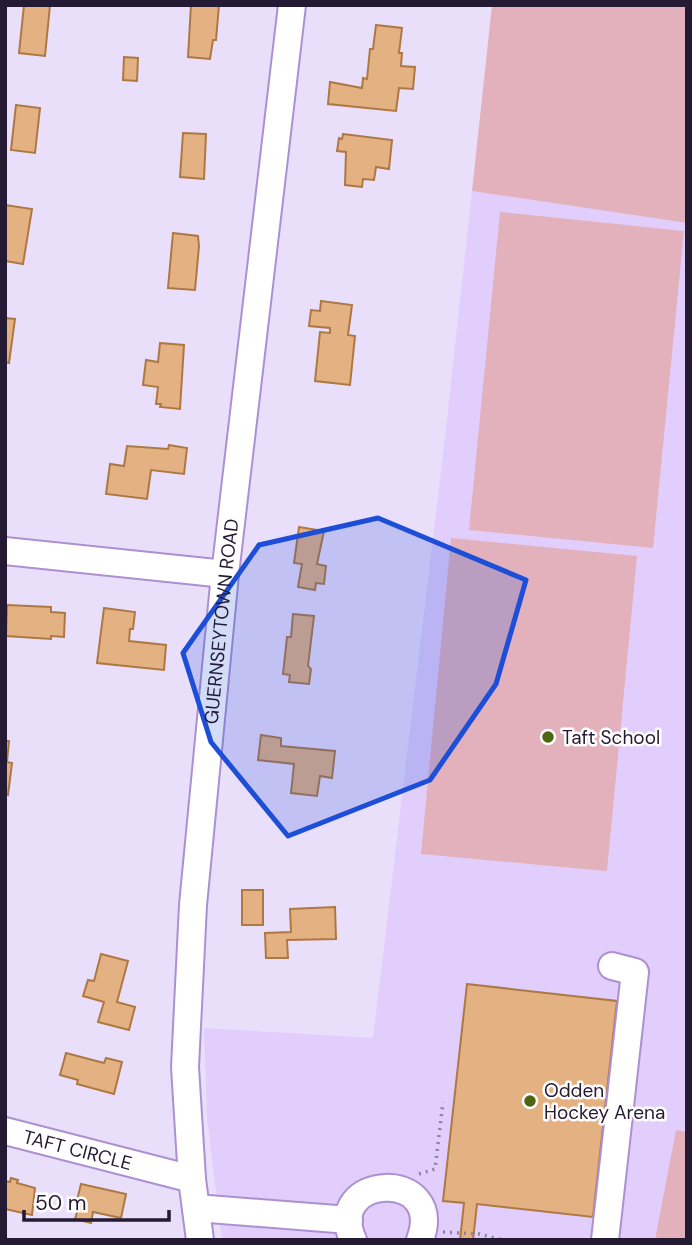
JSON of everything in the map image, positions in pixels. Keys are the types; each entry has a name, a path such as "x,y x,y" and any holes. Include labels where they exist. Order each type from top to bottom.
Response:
{"street":[{"name":"GUERNSEYTOWN ROAD","path":"200,1240 192,1179 185,1067 193,918 225,574 292,5"},
{"path":"5,551 225,574"},
{"path":"605,1240 635,972 612,966"},
{"name":"TAFT CIRCLE","path":"5,1131 192,1179"},
{"path":"196,1208 351,1230 358,1199 368,1191 391,1186 413,1197 420,1207 424,1218 424,1230 420,1240"}],"path":[{"path":"419,1181 419,1173 435,1169 443,1101"},
{"path":"440,1239 440,1231 479,1234 503,1240"}],"highlighted area":[{"path":"378,518 526,580 496,684 430,780 288,836 211,742 183,653 259,545"}],"shaded area":[{"path":"492,5 687,5 687,223 472,191"},
{"name":"Taft School","path":"472,191 687,223 687,1240 222,1240 207,1118 204,1028 373,1038"},
{"path":"500,212 684,231 653,548 469,530"},
{"path":"451,538 637,556 607,871 421,854"},
{"path":"676,1130 687,1132 687,1240 655,1240"}],"building":[{"path":"24,5 50,5 45,56 19,53"},
{"path":"191,5 219,5 216,40 213,40 210,59 188,57"},
{"path":"376,25 402,28 399,53 402,53 401,66 415,67 413,89 399,88 396,111 328,104 330,82 362,88 363,78 367,79"},
{"path":"124,57 138,58 137,81 123,80"},
{"path":"16,105 40,108 35,153 11,150"},
{"path":"183,133 206,134 204,179 180,177"},
{"path":"343,134 392,140 389,169 376,167 374,180 363,179 362,187 345,185 346,152 337,151 339,138 342,139"},
{"path":"5,205 32,209 23,264 5,261"},
{"path":"173,233 198,236 195,290 168,288"},
{"path":"321,301 352,305 348,335 355,336 350,385 315,381 320,332 330,333 330,328 309,326 311,310 320,311"},
{"path":"5,318 15,319 9,363 5,362"},
{"path":"160,343 184,345 180,409 160,407 161,404 156,404 158,387 143,385 146,360 158,362"},
{"path":"169,445 187,448 184,474 151,470 147,499 106,494 110,464 124,466 127,446 168,449"},
{"path":"299,527 324,531 317,564 326,566 324,584 316,583 315,590 298,587 302,564 294,563"},
{"path":"7,605 51,607 51,612 65,613 64,637 51,636 51,639 6,636"},
{"path":"104,608 135,612 129,641 166,645 164,670 97,663"},
{"path":"293,614 314,616 308,666 311,669 309,684 289,682 290,675 283,674 287,637 291,637"},
{"path":"261,735 281,738 281,746 335,751 332,778 320,776 317,796 291,793 294,764 258,760"},
{"path":"5,741 9,741 7,762 12,763 8,795 5,794"},
{"path":"242,890 263,890 263,925 242,925"},
{"path":"335,907 336,939 287,940 288,958 266,958 265,933 291,932 290,909"},
{"path":"101,954 128,961 117,1002 135,1007 129,1030 98,1022 104,1002 83,996 88,980 94,981"},
{"name":"Odden Hockey Arena","path":"467,984 617,1001 593,1217 477,1204 473,1240 460,1240 464,1203 443,1201"},
{"path":"66,1053 104,1063 106,1058 122,1062 114,1094 77,1084 78,1080 60,1075"},
{"path":"11,1178 18,1180 17,1183 35,1188 32,1215 5,1209 5,1181 10,1182"},
{"path":"81,1184 126,1194 121,1218 93,1212 91,1223 75,1219"}],"place":[{"name":"Taft School","path":"548,737"},
{"name":"Odden Hockey Arena","path":"530,1101"}]}
